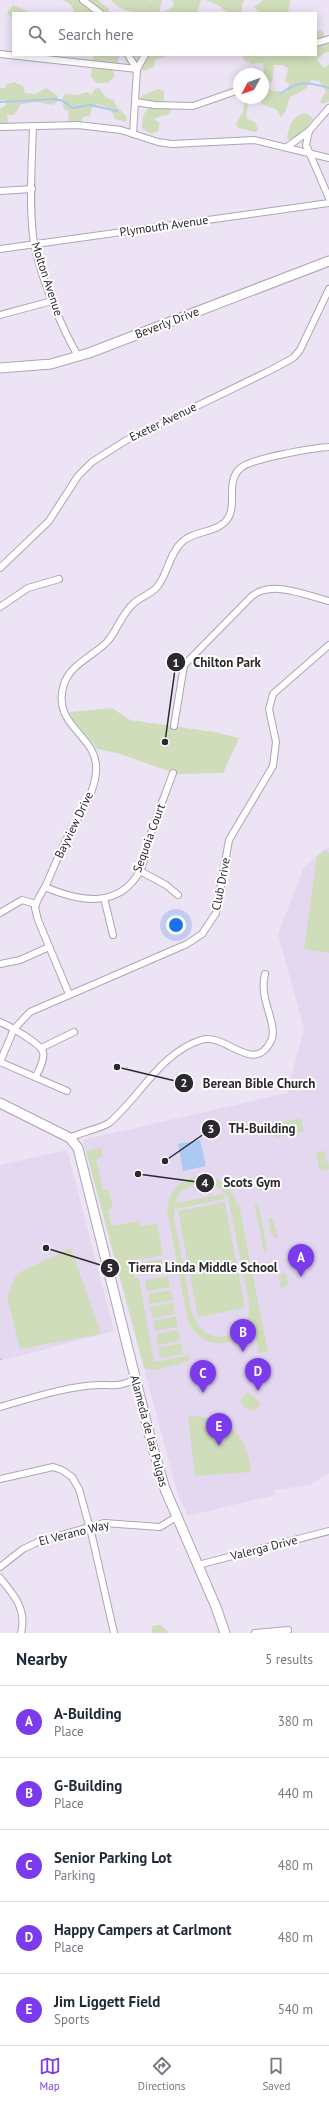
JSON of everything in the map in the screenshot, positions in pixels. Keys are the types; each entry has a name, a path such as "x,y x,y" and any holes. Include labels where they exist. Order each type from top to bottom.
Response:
{"main road":[{"name":"Beverly Drive","path":"0,368 51,364 78,356 329,261"},
{"path":"0,1103 70,1138"},
{"name":"Alameda de las Pulgas","path":"70,1138 78,1148 95,1221 160,1474 176,1517 198,1565 225,1633"}],"street":[{"path":"83,0 99,12"},
{"path":"317,43 329,39"},
{"path":"0,54 12,55"},
{"path":"18,56 137,69"},
{"path":"129,56 137,69"},
{"path":"134,134 137,69 144,56"},
{"path":"136,102 154,105 193,106 233,92"},
{"path":"287,148 309,131 329,108"},
{"name":"Molton Avenue","path":"33,126 32,226 34,244 52,301 70,344 78,356"},
{"path":"0,127 78,126 121,130 158,142 172,144 242,140 287,148 329,158"},
{"path":"309,131 306,145 329,198"},
{"path":"0,190 32,189"},
{"name":"Plymouth Avenue","path":"0,249 329,203"},
{"name":"Exeter Avenue","path":"0,568 49,520 78,476 92,462 125,441 293,358 305,342 329,289"},
{"path":"0,315 52,301"},
{"name":"Bayview Drive","path":"36,904 67,839 87,803 96,774 94,752 71,726 64,710 62,697 66,678 74,668 97,652 111,637 133,604 158,585 176,549 183,541 218,527 227,520 230,513 232,480 241,468 259,461 329,447"},
{"path":"0,607 28,588 59,579"},
{"path":"174,726 184,664 252,596 261,590 274,588 329,601"},
{"name":"Club Drive","path":"0,1062 14,1028 30,1012 190,942 209,925 217,910 229,840 268,777 275,758 276,742 269,709 271,698 282,684 329,645"},
{"name":"Sequoia Court","path":"45,887 77,898 104,898 125,888 140,871 148,840 173,773"},
{"path":"140,871 166,885 178,895"},
{"path":"104,898 113,935"},
{"path":"0,913 22,900 36,904 36,912 69,994"},
{"path":"0,964 20,960 49,947"},
{"path":"70,1138 81,1132 102,1127 109,1123 157,1070 193,1043 206,1039 212,1039 228,1044 243,1054 256,1054 263,1051 269,1044 273,1035 263,993 265,974"},
{"path":"0,1022 14,1028 41,1048 44,1055 36,1076"},
{"path":"41,1048 74,1032"},
{"path":"0,1062 36,1076 67,1091"},
{"path":"0,1407 83,1386 116,1386 128,1383 135,1378"},
{"path":"0,1479 40,1469 52,1468 62,1470 72,1477 79,1489 114,1633"},
{"name":"El Verano Way","path":"0,1567 23,1549 40,1540 104,1523 119,1523 149,1528 160,1527 176,1517"},
{"name":"Valerga Drive","path":"198,1565 329,1531"},
{"path":"0,1578 21,1605 23,1616 21,1633"},
{"path":"255,1633 288,1630"}],"shaded area":[{"path":"327,847 329,848 329,1473 310,1485 274,1490 275,1495 188,1516 178,1495 83,1140 287,1093 304,1029 278,934 304,867"},
{"path":"67,1150 114,1331 0,1361 0,1165"}],"green space":[{"path":"62,0 98,0 109,9 108,12 98,9 95,12 73,12 74,10 70,4"},
{"path":"111,0 149,0 149,2 151,0 162,0 159,12 133,12 116,5"},
{"path":"172,0 201,0 197,12 164,12 173,7 174,4"},
{"path":"206,0 244,0 242,4 242,12 227,12 218,5"},
{"path":"263,0 290,0 288,12 259,12 254,7"},
{"path":"13,5 27,11 12,12 12,19 7,13"},
{"path":"321,30 324,34 325,44 329,43 329,52 325,52 317,60 324,68 329,64 329,101 323,104 320,102 326,91 319,81 311,80 303,91 290,97 286,110 281,117 276,109 261,104 269,104 269,88 272,91 287,92 289,83 285,81 288,68 283,65 274,65 272,82 269,82 269,68 264,68 263,63 251,64 244,60 243,56 317,56 317,32"},
{"path":"93,56 120,56 117,64 111,66 115,76 107,83 96,83 91,76"},
{"path":"127,56 166,56 155,60 154,67 143,71 137,63 126,63"},
{"path":"14,82 23,86 25,93 36,94 46,88 58,96 57,102 52,105 37,102 21,104 14,115 7,115 8,122 0,126 0,109 6,105 5,100 0,100 0,88 5,88 7,84"},
{"path":"99,88 106,97 113,100 117,107 127,117 126,122 115,119 109,109 97,104 92,108 90,116 83,117 81,123 73,124 68,120 69,111 65,110 62,102 65,94 76,95 88,92 91,95 95,89"},
{"path":"158,89 164,91 164,103 171,110 169,114 153,119 160,123 158,131 151,134 142,128 142,121 146,111 151,107 146,101 141,100 141,96"},
{"path":"244,104 248,104 246,118 255,122 258,129 256,132 238,128 236,123 243,112"},
{"path":"306,113 314,119 308,125 307,130 291,140 287,138 292,122 298,116"},
{"path":"112,708 130,720 214,732 239,738 223,773 177,774 117,753 97,749 75,722 70,712"},
{"path":"325,850 329,853 329,953 304,949 317,856"},
{"path":"301,1118 304,1132 275,1138 272,1124"},
{"path":"102,1147 102,1157 96,1160 103,1190 108,1189 113,1208 108,1210 112,1226 138,1221 141,1226 157,1223 163,1255 132,1261 135,1278 139,1278 154,1362 190,1355 189,1361 156,1370 144,1368 86,1151"},
{"path":"325,1151 326,1154 319,1157 326,1155 327,1160 321,1163 328,1161 329,1169 320,1171 316,1152"},
{"path":"205,1176 218,1180 228,1187 237,1205 239,1205 268,1352 259,1353 253,1323 238,1338 229,1342 220,1343 211,1342 203,1338 195,1332 188,1322 167,1209 173,1191 181,1183 192,1178","holes":["197,1183 211,1184 219,1188 228,1198 249,1302 248,1314 244,1323 238,1330 229,1335 220,1337 210,1335 202,1329 193,1316 174,1218 175,1204 176,1209 225,1199 224,1194 175,1203 181,1191"]},
{"path":"225,1202 245,1308 198,1317 178,1211"},
{"path":"254,1203 259,1207 267,1249 264,1253"},
{"path":"272,1218 278,1237 276,1239 271,1234 268,1219"},
{"path":"71,1248 101,1334 20,1349 7,1297 16,1274"},
{"path":"162,1259 163,1269 140,1273 139,1263"},
{"path":"282,1272 286,1274 288,1284 281,1289 279,1277"},
{"path":"168,1276 170,1287 147,1291 145,1280"},
{"path":"171,1290 173,1300 150,1304 148,1294"},
{"path":"173,1303 175,1314 153,1318 150,1307"},
{"path":"176,1316 178,1327 155,1331 153,1321"},
{"path":"178,1330 180,1341 158,1345 156,1334"},
{"path":"181,1343 183,1354 160,1358 158,1348"},
{"path":"247,1392 261,1403 254,1412 245,1408 240,1401"},
{"path":"188,1416 214,1420 233,1429 240,1437 245,1447 249,1458 251,1472 195,1476"},
{"path":"161,1625 169,1633 152,1633 152,1626"}],"water":[{"path":"200,1140 206,1166 183,1171 178,1144"}],"waterway":[{"path":"280,94 293,86 304,83 329,88"},
{"path":"0,102 55,99 63,101 73,108 90,105 117,111"}],"place":[{"name":"Chilton Park","path":"165,742"},
{"name":"Berean Bible Church","path":"117,1067"},
{"name":"TH-Building","path":"165,1161"},
{"name":"Scots Gym","path":"138,1174"},
{"name":"Tierra Linda Middle School","path":"46,1248"},
{"name":"A-Building","path":"301,1277"},
{"name":"G-Building","path":"243,1352"},
{"name":"Happy Campers at Carlmont","path":"258,1391"},
{"name":"Senior Parking Lot","path":"203,1393"},
{"name":"Jim Liggett Field","path":"219,1446"}]}
